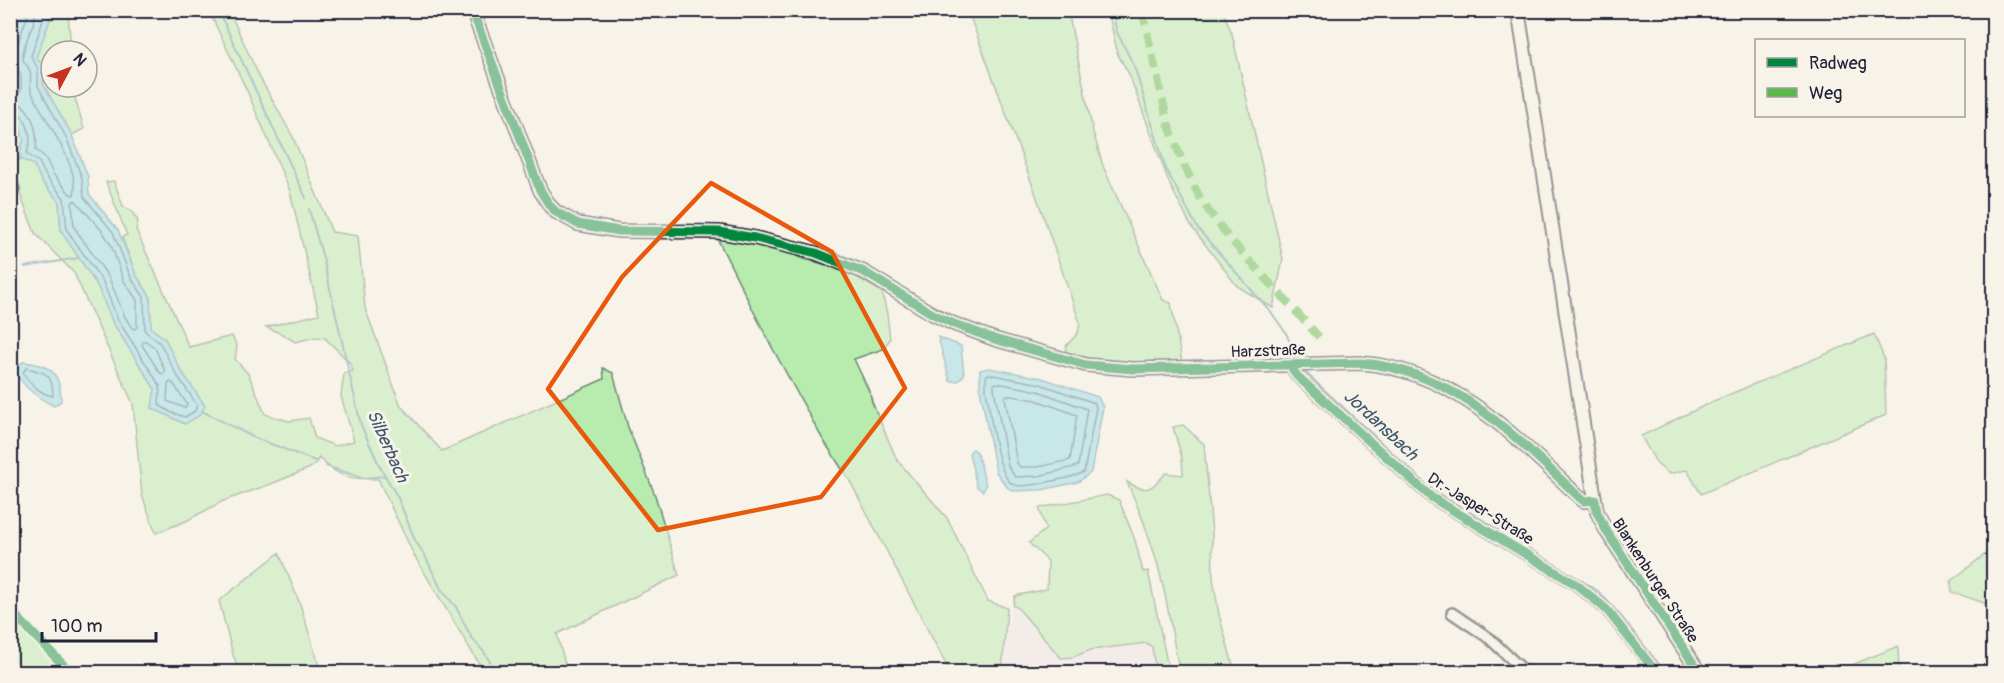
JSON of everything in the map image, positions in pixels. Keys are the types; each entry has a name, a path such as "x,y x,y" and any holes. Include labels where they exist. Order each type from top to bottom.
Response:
{"street":[{"name":"Harzstraße","path":"472,10 535,179 550,206 562,216 578,224 601,229 636,232 720,232 787,245 854,267 944,320 972,332 1086,365 1133,369 1361,363 1381,364 1406,370 1451,390 1482,410 1523,443 1580,498 1584,501 1594,500"},
{"name":"Blankenburger Straße","path":"1518,10 1597,512 1607,532 1699,672"},
{"name":"Dr.-Jasper-Straße","path":"1293,365 1293,370 1298,376 1431,498 1570,580 1597,600 1656,672"},
{"path":"1452,613 1489,638 1525,672"}],"highlighted area":[{"path":"711,183 832,252 905,388 821,497 658,530 548,389 622,277"}],"shaded area":[{"path":"1013,606 1017,607 1061,658 1073,657 1091,650 1146,643 1152,647 1156,672 1003,672 1007,628"}],"green space":[{"path":"49,11 68,11 70,39 43,39 50,20"},
{"path":"209,11 229,11 259,76 293,137 332,232 358,236 365,308 401,406 442,451 604,379 603,368 613,373 628,427 655,495 679,575 557,634 567,672 484,672 415,557 378,479 360,479 340,474 319,458 310,468 223,501 186,521 156,533 142,495 133,404 74,273 35,233 11,171 11,114 16,117 24,140 20,151 34,165 42,182 59,201 61,231 97,285 113,323 155,389 152,408 185,424 205,406 180,369 165,339 151,328 150,296 136,275 122,237 127,235 106,182 114,181 123,206 132,212 138,221 136,230 189,347 232,336 237,346 235,359 249,375 265,414 289,421 309,418 315,438 335,446 354,441 341,396 344,373 353,371 350,363 325,338 316,337 295,342 266,327 319,314 290,191 248,93"},
{"path":"968,11 1068,11 1093,132 1103,166 1163,300 1171,303 1182,362 1118,365 1066,353 1066,346 1078,333 1080,323 1035,192"},
{"path":"1108,11 1223,11 1232,34 1283,259 1273,308 1237,286 1191,226 1170,185 1129,74 1118,55"},
{"path":"52,99 75,99 84,129 72,135"},
{"path":"716,236 784,249 800,258 843,269 882,292 890,339 883,349 854,359 897,460 947,518 988,601 1007,608 1002,672 950,672 851,483 822,438 768,340"},
{"path":"1874,334 1884,358 1886,415 1701,494 1687,470 1669,474 1657,464 1641,436 1716,400"},
{"path":"1183,425 1204,444 1212,533 1213,578 1219,615 1235,672 1180,672 1156,559 1127,482 1144,489 1153,486 1166,473 1183,475 1182,458 1173,427"},
{"path":"1107,495 1119,500 1135,540 1143,572 1148,571 1169,672 1156,672 1152,647 1146,643 1091,650 1073,657 1061,658 1017,607 1013,606 1015,596 1047,589 1048,561 1029,543 1046,529 1039,508"},
{"path":"1993,548 1993,606 1952,592 1951,581"},
{"path":"279,553 300,604 321,672 240,672 233,655 219,601"},
{"path":"11,619 64,672 11,672"},
{"path":"1898,646 1899,672 1835,672"}],"water":[{"path":"10,11 49,11 50,20 43,39 39,39 36,57 39,61 39,99 52,99 72,135 88,177 89,194 118,230 136,275 150,296 151,328 165,339 180,369 205,406 200,415 185,424 152,408 155,389 113,323 97,285 61,231 59,201 42,182 34,165 21,159 20,151 24,140 16,117 11,114"},
{"path":"938,337 961,346 964,375 958,381 950,381"},
{"path":"23,362 40,365 52,372 59,383 61,401 54,406 28,388 16,373 18,365"},
{"path":"989,368 1042,378 1098,397 1103,407 1091,472 1078,482 1041,490 1012,491 1007,487 996,472 980,389 980,370"},
{"path":"973,449 977,452 986,486 983,491 977,487 969,453"}],"waterway":[{"name":"Silberbach","path":"218,10 306,198"},
{"name":"Jordansbach","path":"1113,10 1116,30 1134,66 1166,169 1198,229 1271,312 1286,333 1296,357"},
{"path":"10,162 21,159"},
{"name":"Silberbach","path":"309,209 323,258 361,425 380,467 398,498 415,540 441,589 456,607 471,637 484,652 496,672"},
{"path":"25,267 78,258"},
{"name":"Jordansbach","path":"1304,371 1429,487 1598,591 1665,672"},
{"path":"202,411 253,437 315,461"},
{"path":"326,466 363,478 384,476"}],"marked path":[{"path":"1142,10 1168,123 1182,161 1202,202 1229,238 1319,337"}],"cycle path":[{"path":"472,10 540,190 556,212 578,224 619,231 719,232 816,253 864,272 933,314 954,324 994,339 1086,365 1133,369 1361,363 1394,368 1425,378 1481,410 1507,430 1584,501 1595,500 1597,512 1607,532 1699,672"},
{"path":"1292,365 1297,376 1431,497 1577,585 1607,610 1656,672"},
{"path":"10,610 70,672"}]}
